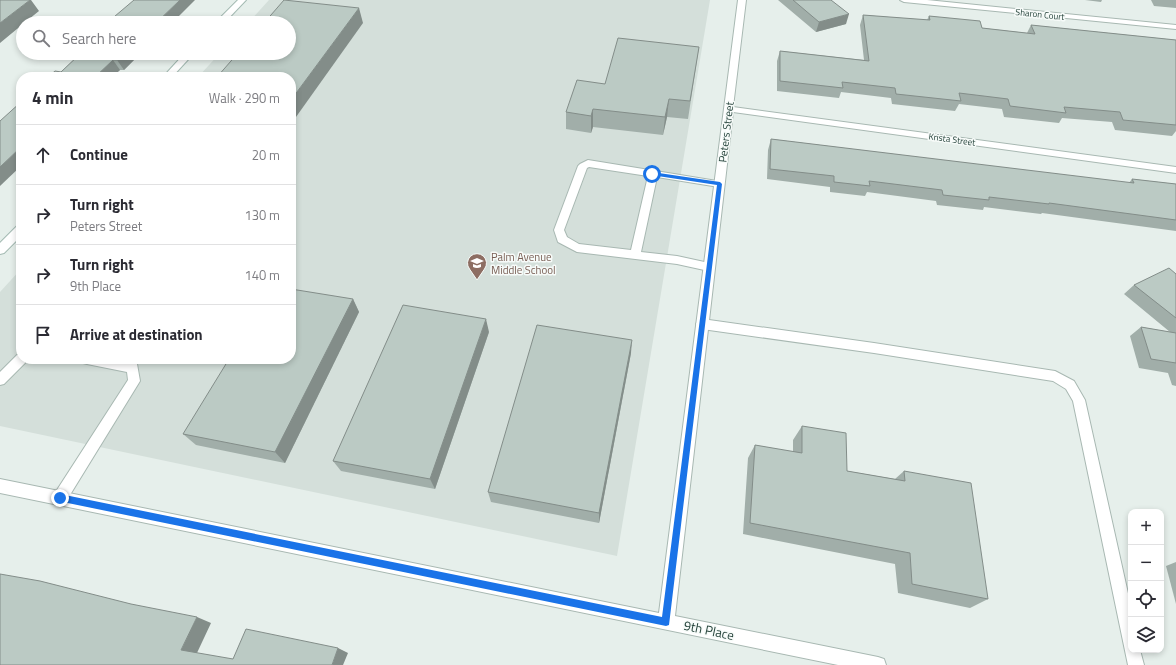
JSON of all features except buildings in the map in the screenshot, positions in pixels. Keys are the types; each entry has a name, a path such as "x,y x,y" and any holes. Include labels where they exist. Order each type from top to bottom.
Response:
{"street":[{"path":"226,16 242,0"},
{"name":"Peters Street","path":"666,622 742,0"},
{"name":"Sharon Court","path":"904,0 1176,27"},
{"path":"172,72 183,60"},
{"name":"Krista Street","path":"729,109 1176,170"},
{"path":"709,267 677,260 577,248 562,239 559,230 583,166 588,163 720,184"},
{"path":"635,255 652,174"},
{"path":"0,250 16,233"},
{"path":"702,324 874,348 1055,376 1070,385 1078,400 1128,629"},
{"path":"0,380 16,364"},
{"path":"60,498 134,381 133,368 113,364"},
{"name":"9th Place","path":"0,486 878,665"},
{"path":"1133,653 1136,665"}],"shaded area":[{"name":"Palm Avenue Middle School","path":"269,0 710,0 617,556 0,426 0,292 16,274 16,364 296,364 296,72 203,72 214,60 296,60 296,16 254,16"}],"place":[{"name":"Palm Avenue Middle School","path":"477,280"}],"route":[{"path":"60,498 666,622 720,184 652,174"}]}
